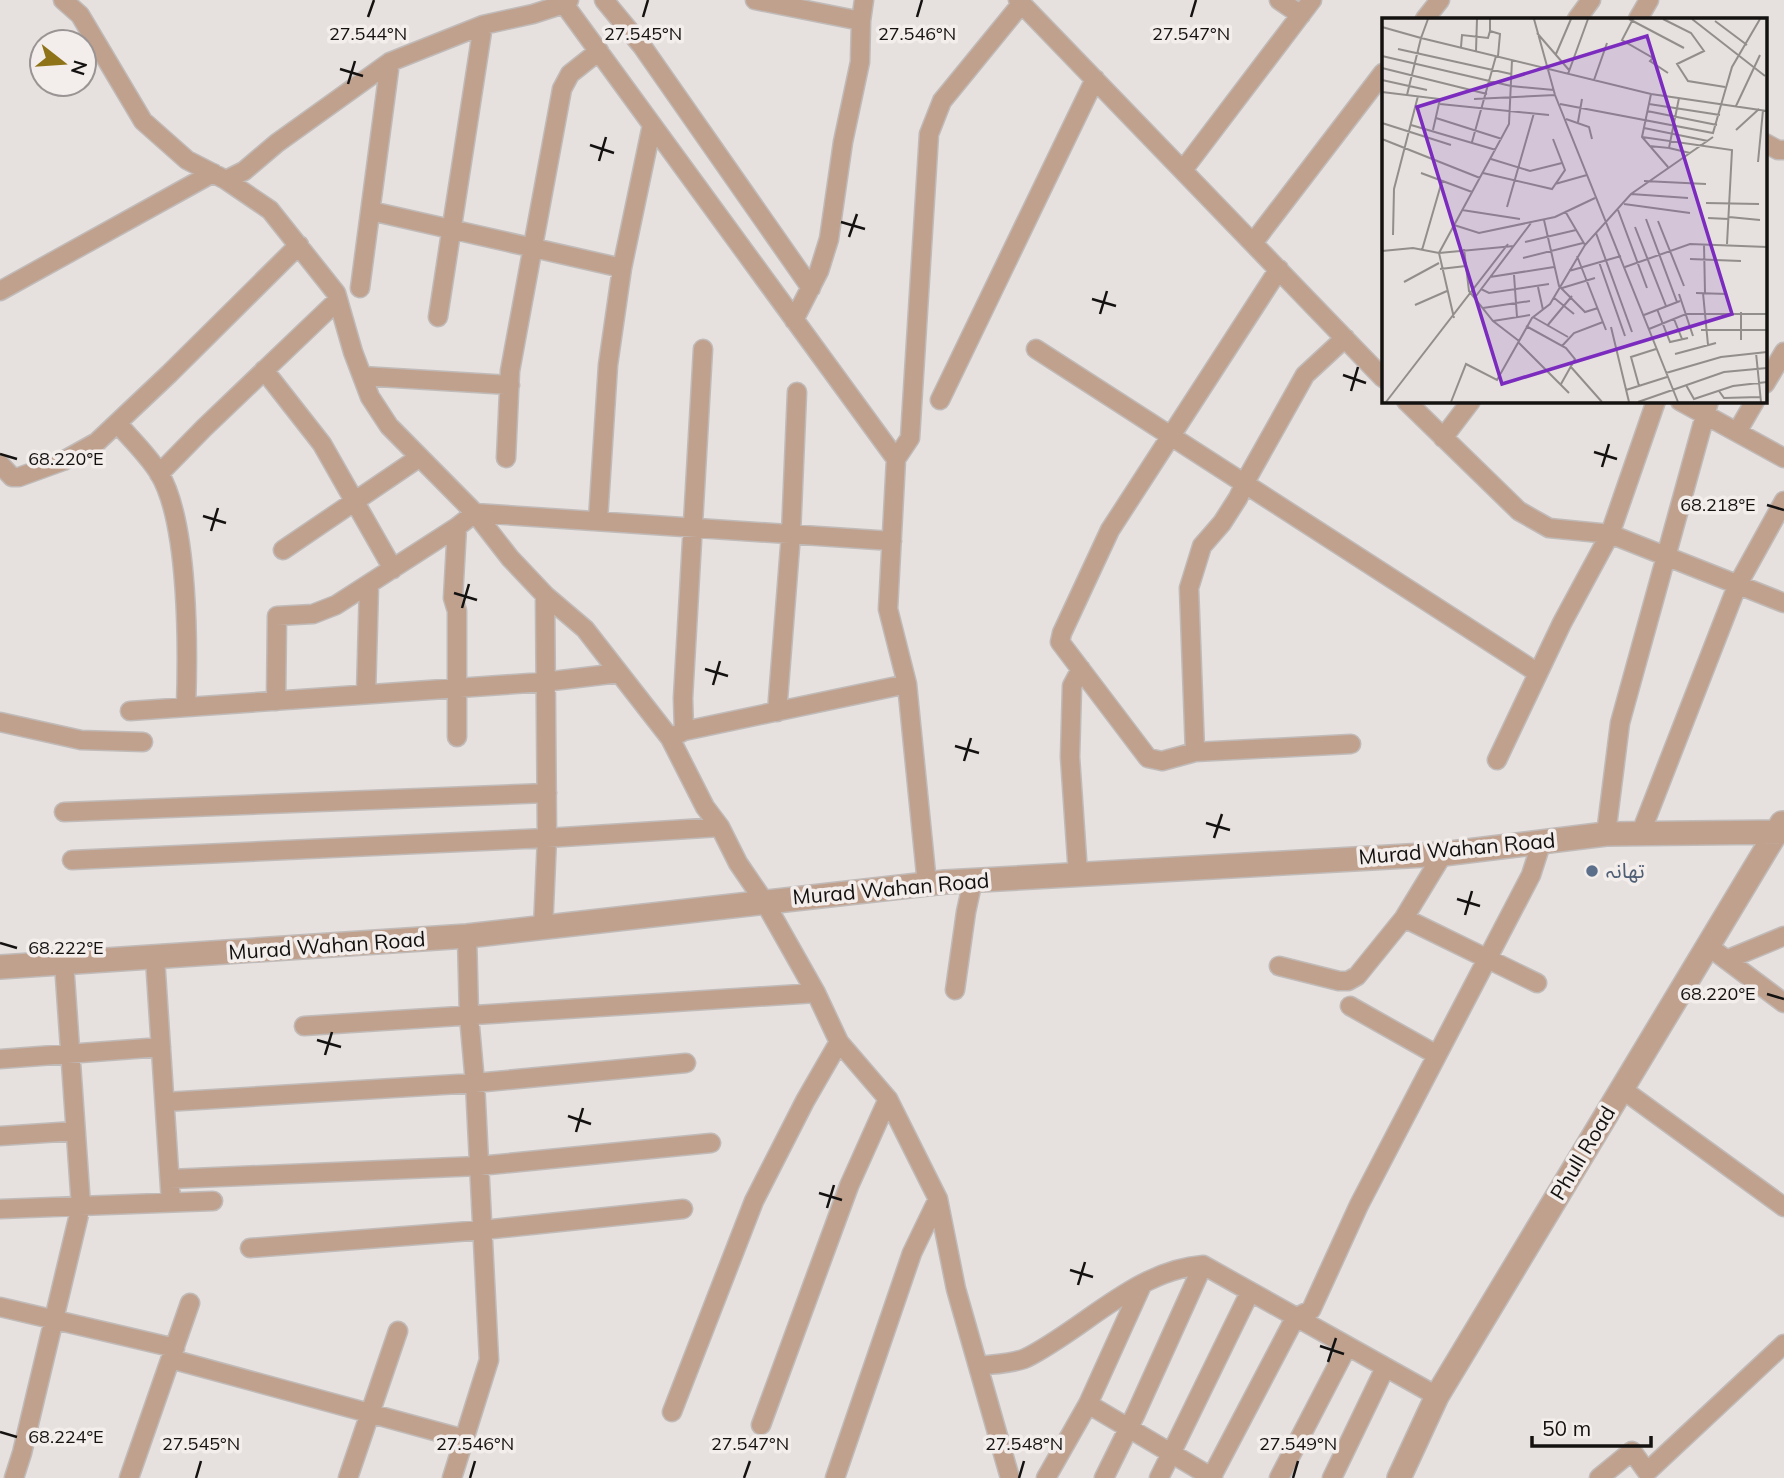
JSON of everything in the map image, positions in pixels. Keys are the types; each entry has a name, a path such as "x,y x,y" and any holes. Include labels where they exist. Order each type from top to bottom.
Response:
{"street":[{"path":"63,0 80,15 143,121 187,160 270,210 336,293 353,352 370,397 389,426 475,513 510,558 545,595 585,629 619,673 677,735 705,807 764,901 816,993 839,1042 888,1099 938,1199 956,1289 1010,1478"},
{"path":"604,0 642,46 811,288"},
{"path":"758,0 861,21"},
{"path":"794,320 811,288 829,239 843,142 860,62 864,0"},
{"path":"1279,0 1301,15"},
{"path":"1183,170 1312,0"},
{"path":"1426,18 1440,0"},
{"path":"1578,18 1591,0"},
{"path":"1639,18 1649,0"},
{"path":"0,291 219,177 244,172 277,143 390,62 483,25 533,14 567,2 652,125 896,459"},
{"path":"927,884 906,684 888,609 896,459 910,438 929,134 942,101 1020,2 1382,376"},
{"path":"438,317 483,25"},
{"path":"506,458 510,386 532,247 562,89 570,75 599,51"},
{"path":"360,288 390,62"},
{"path":"1253,243 1382,74"},
{"path":"940,400 1095,79"},
{"path":"598,520 608,365 622,268 652,125"},
{"path":"1766,144 1784,150"},
{"path":"370,211 622,268"},
{"path":"0,464 12,477 19,477 63,461 97,442 299,245"},
{"path":"1279,269 1110,530 1062,632 1060,642 1148,758 1162,761 1195,752 1352,744"},
{"path":"159,474 338,300"},
{"path":"1195,752 1189,588 1202,546 1238,499 1305,375 1345,338"},
{"path":"677,735 683,698 703,349"},
{"path":"1036,349 1538,673"},
{"path":"1766,382 1784,352"},
{"path":"264,370 322,444 393,569"},
{"path":"362,376 510,386"},
{"path":"777,712 791,534 797,391"},
{"path":"1407,402 1519,511 1549,528 1610,534 1784,603"},
{"path":"1443,439 1470,402"},
{"path":"1497,760 1562,623 1610,534 1656,402"},
{"path":"1684,402 1707,408 1737,432 1784,458"},
{"path":"1737,432 1754,402"},
{"path":"1606,834 1620,723 1707,408"},
{"path":"117,423 159,474 174,513 181,557 187,707"},
{"path":"282,550 420,457"},
{"path":"1640,835 1737,586 1784,501"},
{"path":"276,701 277,616 313,614 336,605 475,513 892,541"},
{"path":"457,527 453,598 457,611 457,737"},
{"path":"366,694 369,585"},
{"path":"543,929 547,838 545,595"},
{"path":"1078,874 1070,757 1072,686 1081,669"},
{"path":"130,711 544,682 619,673"},
{"path":"677,735 906,684"},
{"path":"0,722 81,740 143,742"},
{"path":"64,812 547,793"},
{"path":"72,860 547,838 720,827"},
{"name":"Murad Wahan Road","path":"0,967 467,936 764,901 973,880 1443,853 1541,844 1606,834 1640,835 1781,828"},
{"name":"Phull Road","path":"1399,1478 1437,1396 1622,1089 1717,953 1781,828"},
{"path":"1088,1404 1212,1478 1295,1318 1311,1310 1359,1205 1531,875 1541,844"},
{"path":"1279,967 1339,981 1348,981 1357,976 1404,918 1443,853"},
{"path":"955,990 973,880"},
{"path":"1404,918 1537,983"},
{"path":"452,1478 489,1360 475,1083 469,1016 467,936"},
{"path":"1717,953 1784,936"},
{"path":"1717,953 1784,1003"},
{"path":"155,958 171,1202"},
{"path":"14,1478 81,1206 64,963"},
{"path":"304,1026 816,993"},
{"path":"1350,1006 1437,1055"},
{"path":"672,1412 754,1201 805,1101 839,1042"},
{"path":"0,1059 161,1047"},
{"path":"165,1102 475,1083 686,1062"},
{"path":"1622,1089 1784,1207"},
{"path":"761,1425 849,1186 888,1099"},
{"path":"0,1136 75,1130"},
{"path":"170,1179 479,1167 711,1143"},
{"path":"835,1478 912,1253 938,1199"},
{"path":"0,1209 213,1201"},
{"path":"250,1248 482,1230 683,1209"},
{"path":"978,1366 1023,1359 1142,1285 1185,1267 1203,1265 1437,1396"},
{"path":"1104,1478 1203,1265"},
{"path":"1046,1478 1088,1404 1142,1285"},
{"path":"1158,1478 1250,1292"},
{"path":"129,1478 190,1303"},
{"path":"0,1307 54,1319 464,1439"},
{"path":"348,1478 398,1331"},
{"path":"1599,1478 1632,1451 1647,1472 1784,1344"},
{"path":"1279,1478 1347,1347"},
{"path":"1332,1478 1385,1368"}],"place":[{"name":"تھانہ","path":"1592,871"}]}
